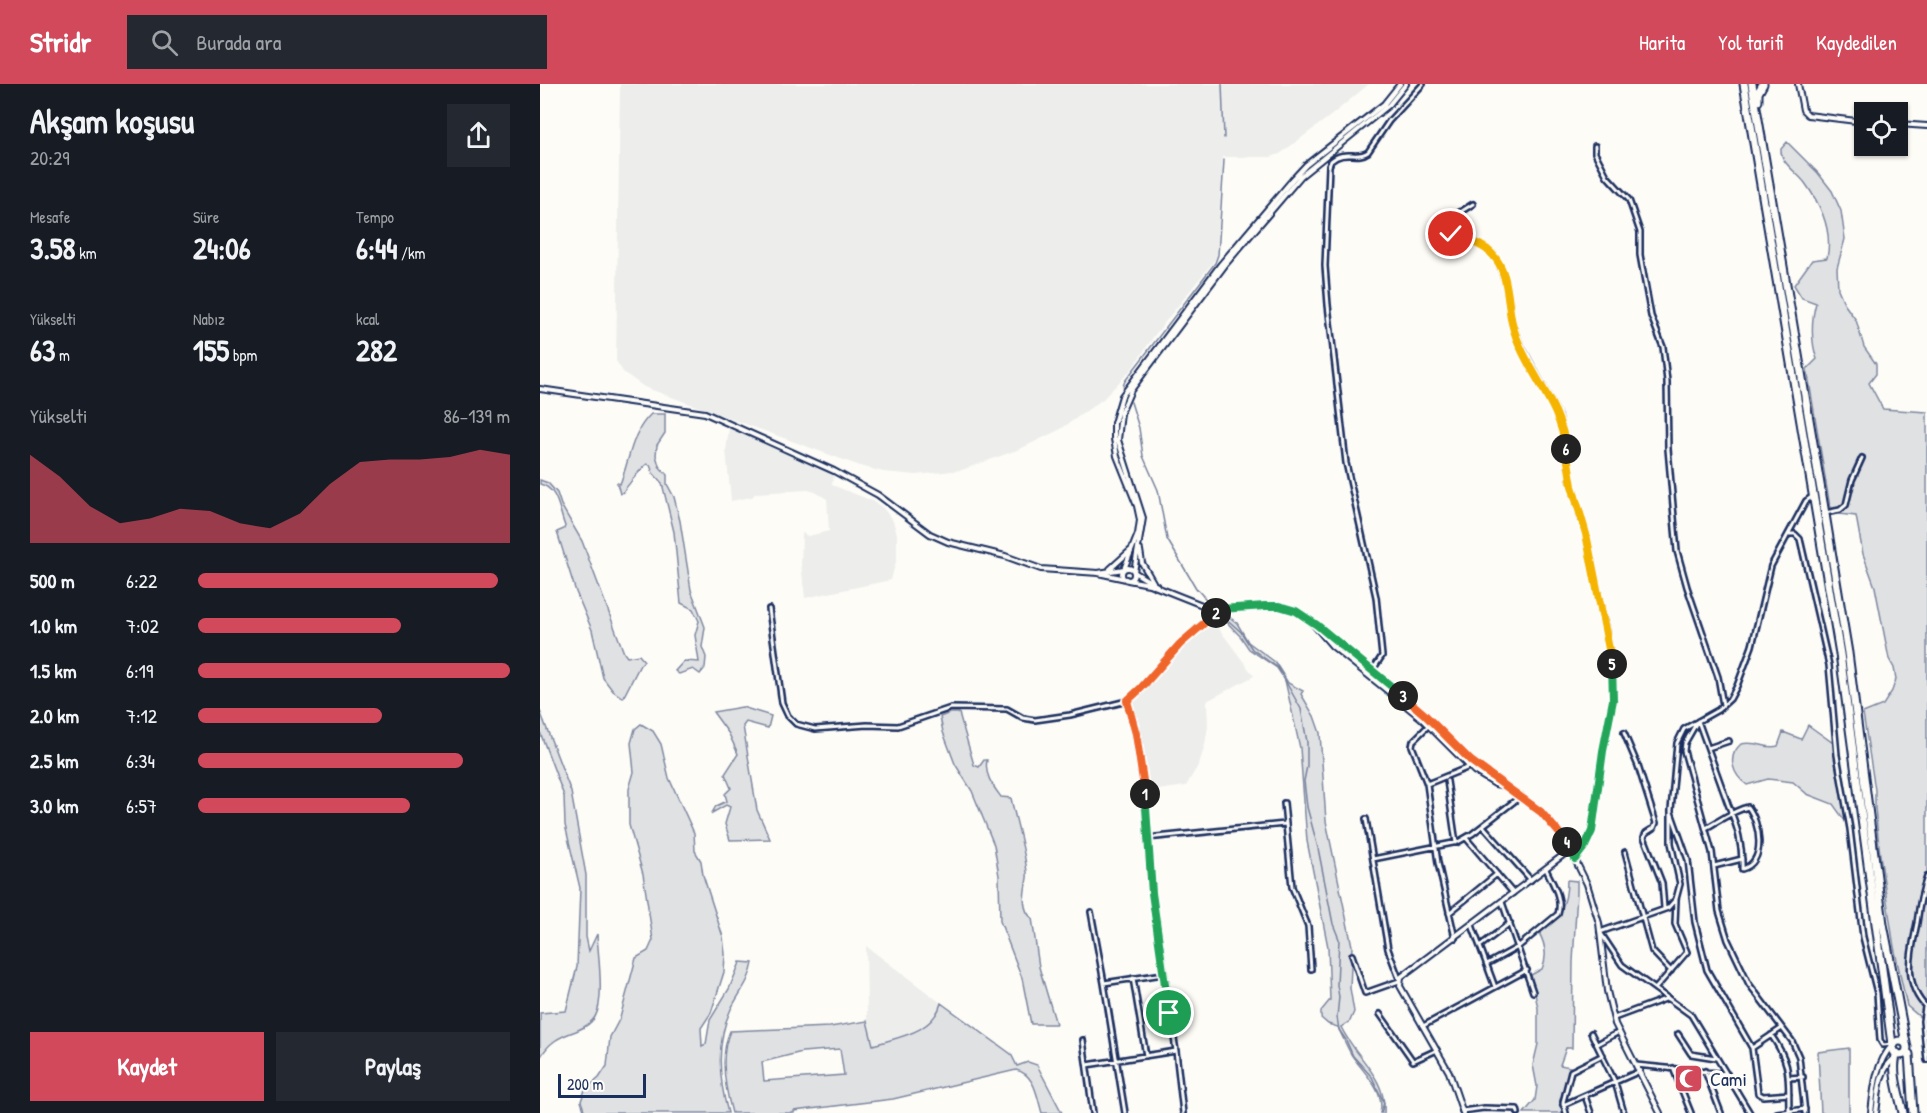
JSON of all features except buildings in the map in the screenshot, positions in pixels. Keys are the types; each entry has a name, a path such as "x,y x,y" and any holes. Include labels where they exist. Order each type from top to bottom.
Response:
{"highway":[{"path":"1741,84 1749,116 1815,495 1840,654 1903,1113"},
{"path":"1752,84 1848,653 1883,924 1907,1047 1913,1113"},
{"path":"1762,145 1758,99 1763,84"},
{"path":"1893,1045 1899,1041 1907,1047"},
{"path":"1896,1056 1902,1054 1907,1047"}],"street":[{"path":"1127,580 1122,575 1134,547 1140,520 1137,506 1117,456 1114,439 1114,423 1122,396 1221,264 1293,179 1306,165 1384,104 1400,84"},
{"path":"1127,580 1133,578 1143,518 1118,440 1118,427 1125,400 1225,265 1301,176 1389,105 1406,84"},
{"path":"1372,671 1382,656 1376,597 1346,463 1328,305 1325,266 1329,166 1331,161 1343,154 1364,156 1389,121 1423,84"},
{"path":"1798,84 1803,110 1808,115 1854,121"},
{"path":"1908,124 1926,125"},
{"path":"1595,146 1595,153 1607,176 1629,200 1640,232 1640,255 1651,316 1663,347 1666,372 1668,449 1677,551 1718,677 1724,705"},
{"path":"1473,204 1457,213 1450,233 1484,247 1493,254 1499,264 1506,284 1512,324 1520,344 1559,417 1572,486 1586,534 1613,668 1613,700 1603,751 1592,831 1585,846 1575,859"},
{"path":"540,389 705,413 834,471 878,495 930,534 948,542 1005,556 1041,569 1098,573 1149,584 1207,607 1221,609 1279,606 1296,611 1424,714 1471,761 1541,812 1570,850 1587,884 1600,932 1607,992 1614,1018 1660,1113"},
{"path":"1825,513 1840,510 1846,505 1851,484 1862,458"},
{"path":"1655,989 1687,952 1675,924 1679,874 1671,843 1671,810 1677,743 1684,729 1730,699 1752,646 1767,576 1806,501 1815,495"},
{"path":"1788,535 1795,534 1800,539 1828,665 1837,755 1850,830 1863,937 1877,993 1880,1040 1883,1044 1893,1045"},
{"path":"1140,544 1142,563 1155,585"},
{"path":"1109,570 1134,547"},
{"path":"1098,573 1130,568 1168,593"},
{"path":"770,609 782,703 788,716 796,724 825,729 867,725 898,726 951,708 1007,709 1023,718 1035,720 1070,715 1127,701 1180,644 1221,609"},
{"path":"1313,623 1332,646 1428,726 1469,767 1489,781 1507,786"},
{"path":"1127,701 1136,734 1144,788 1147,838 1163,974 1184,1113"},
{"path":"1698,721 1732,813 1740,836 1742,869 1750,866 1756,860 1759,841 1756,825 1748,807 1732,813 1706,828"},
{"path":"1698,721 1685,742 1684,751 1706,828 1714,866 1719,911 1728,940 1749,984 1792,1041 1799,1057 1805,1111 1789,1110 1777,1113"},
{"path":"1428,726 1412,745 1426,784 1435,848 1455,938"},
{"path":"1624,733 1638,766 1656,823 1644,837 1662,883 1664,909"},
{"path":"1708,748 1729,741"},
{"path":"1426,784 1469,767"},
{"path":"1447,780 1456,843"},
{"path":"1373,859 1456,843 1483,826 1521,796"},
{"path":"1284,803 1294,895 1308,926 1311,969"},
{"path":"1671,810 1689,860 1691,893 1704,959 1752,1048 1759,1095 1789,1094"},
{"path":"1366,819 1388,949 1399,981 1449,1072 1462,1112 1484,1108 1510,1111 1516,1109 1518,1113"},
{"path":"1147,838 1285,824"},
{"path":"1483,826 1531,880"},
{"path":"1466,838 1514,893"},
{"path":"1352,955 1365,993 1399,981 1403,973 1455,938 1570,850"},
{"path":"1625,852 1652,951 1671,971"},
{"path":"1714,866 1742,859"},
{"path":"1487,964 1518,947 1558,914 1560,906 1558,896 1546,869"},
{"path":"1449,913 1497,874"},
{"path":"1927,877 1920,898 1909,964 1914,987 1926,1007 1923,1021 1927,1060"},
{"path":"1600,932 1664,909 1676,899"},
{"path":"1502,902 1533,992"},
{"path":"1091,912 1125,1113"},
{"path":"1480,946 1510,923"},
{"path":"1472,925 1495,987"},
{"path":"1600,932 1622,965 1691,1015 1750,1113"},
{"path":"1423,1026 1527,970"},
{"path":"1104,983 1163,974"},
{"path":"1133,978 1146,1056"},
{"path":"1614,1018 1668,998"},
{"path":"1380,1014 1413,1061 1437,1050"},
{"path":"1752,1048 1782,1028"},
{"path":"1597,1044 1619,1032"},
{"path":"1591,1033 1615,1082 1624,1113"},
{"path":"1678,1034 1691,1054 1717,1059"},
{"path":"1771,1035 1785,1056 1789,1110"},
{"path":"1083,1040 1093,1113"},
{"path":"1871,1113 1880,1061 1893,1045"},
{"path":"1087,1065 1176,1051"},
{"path":"1566,1113 1563,1106 1571,1071 1603,1055"},
{"path":"1876,1113 1883,1072 1896,1056"},
{"path":"1636,1065 1727,1074"},
{"path":"1673,1068 1691,1113"},
{"path":"1563,1106 1640,1071"},
{"path":"1705,1071 1721,1113"},
{"path":"1788,1078 1803,1077"},
{"path":"1585,1096 1591,1113"}],"shaded area":[{"path":"620,84 1369,84 1280,154 1271,157 1223,157 1217,257 1154,336 1131,370 1103,399 1061,429 1020,449 962,470 916,475 883,472 860,466 644,387 623,372 616,361"},
{"path":"1787,142 1818,173 1832,191 1841,211 1845,239 1837,268 1838,289 1845,305 1856,320 1864,347 1876,364 1876,374 1869,383 1883,409 1927,412 1927,1063 1922,1019 1907,1006 1894,947 1863,713 1883,705 1896,679 1889,659 1875,587 1863,554 1856,516 1831,513 1807,369 1817,359 1812,331 1816,303 1802,298 1794,285 1812,260 1827,258 1827,228 1816,200 1805,183 1783,159 1781,149"},
{"path":"651,414 665,414 665,433 657,445 656,455 659,466 667,475 667,484 674,497 691,590 705,627 702,647 706,657 705,668 700,674 693,669 679,674 675,671 684,661 699,662 695,635 699,621 693,609 681,603 674,532 662,483 647,464 620,494 617,483 620,484 639,429"},
{"path":"729,427 818,467 834,476 832,485 873,501 883,508 893,521 897,534 897,558 891,580 805,598 801,564 802,533 808,536 829,531 827,499 808,490 756,493 752,497 731,501 726,451"},
{"path":"540,480 548,483 557,493 561,505 582,541 624,653 627,657 639,655 644,661 623,698 613,691 603,678 592,630 576,592 557,532 565,526 559,507 551,490 540,484"},
{"path":"1223,612 1237,623 1248,642 1275,662 1288,683 1303,691 1301,694 1314,716 1320,733 1326,821 1352,946 1350,988 1354,1012 1350,1021 1341,1027 1381,1089 1384,1113 1380,1113 1380,1097 1376,1089 1351,1054 1338,1027 1328,1024 1321,1018 1321,1011 1330,1000 1328,947 1307,841 1300,748 1285,680 1277,668 1249,649 1219,614"},
{"path":"1211,618 1254,676 1207,701 1208,726 1205,745 1199,764 1186,786 1138,793 1137,758 1125,708 1126,701 1166,659"},
{"path":"742,707 771,716 768,728 746,722 743,726 757,810 770,839 730,840 725,824 730,807 726,805 712,813 716,806 727,801 725,794 731,788 725,774 738,754 729,734 713,712"},
{"path":"540,711 571,792 586,875 586,937 589,951 597,934 600,1000 595,1017 589,1024 555,1041 540,1058 540,1013 566,1011 577,967 580,888 565,825 564,796 540,732"},
{"path":"950,713 959,713 974,765 979,767 984,760 987,760 987,771 992,784 1001,797 1011,798 1027,871 1025,905 1032,918 1039,967 1056,1024 1031,1024 1022,978 1000,921 999,876 994,845 972,791 955,764 943,732 940,717"},
{"path":"641,724 653,731 661,744 669,778 694,833 695,851 701,861 703,875 723,937 724,972 711,1013 701,1028 702,1046 706,1044 710,1020 729,989 740,962 753,963 747,981 731,1009 723,1034 720,1061 728,1113 585,1113 581,1101 585,1090 599,1078 607,1066 610,1037 620,1018 636,958 648,951 653,940 643,874 629,825 629,789 634,772 631,743 635,729"},
{"path":"1808,725 1833,743 1845,821 1833,804 1807,794 1793,782 1768,779 1747,785 1738,776 1733,766 1734,754 1741,744 1778,746 1783,732 1801,739"},
{"path":"1567,880 1577,881 1577,892 1572,1048 1566,1048 1560,1065 1570,1067 1562,1098 1565,1113 1524,1113 1535,1100 1537,1086 1533,1065 1538,1044 1538,1008 1531,975 1542,969 1545,954 1538,931 1560,910 1567,890"},
{"path":"866,946 941,1003 930,1023 918,1031 872,1045 867,1021"},
{"path":"941,1003 1011,1054 1017,1066 1028,1062 1037,1065 1062,1113 1042,1113 1031,1081 1022,1072 1016,1070 893,1099 794,1111 794,1113 732,1113 725,1083 724,1061 730,1031 830,1027 867,1021 873,1045 923,1027 937,1013","holes":["840,1049 844,1075 764,1081 762,1062 802,1052"]},
{"path":"1849,1048 1849,1113 1821,1113 1818,1052"}],"waterway":[{"path":"1222,84 1224,138"},
{"path":"1123,386 1215,263 1218,255 1224,160"},
{"path":"1131,402 1139,428 1143,456 1158,490 1167,539 1196,588 1210,604"},
{"path":"1221,614 1241,632 1252,649 1278,668 1301,709 1307,742 1307,766 1304,781 1307,807 1318,848 1333,924 1339,939 1337,985 1339,1030 1353,1056 1372,1077 1384,1103 1381,1113"}],"place":[{"name":"Cami","path":"1689,1079"}],"route":[{"path":"1169,1013 1147,850 1144,788 1136,734 1127,701 1180,644 1221,609 1279,606 1290,608 1303,615 1424,714 1471,761 1541,812 1567,843 1575,859 1585,846 1592,831 1614,681 1586,534 1577,510 1572,486 1565,439 1559,417 1520,344 1512,324 1506,284 1499,264 1493,254 1484,247 1451,234"}]}
